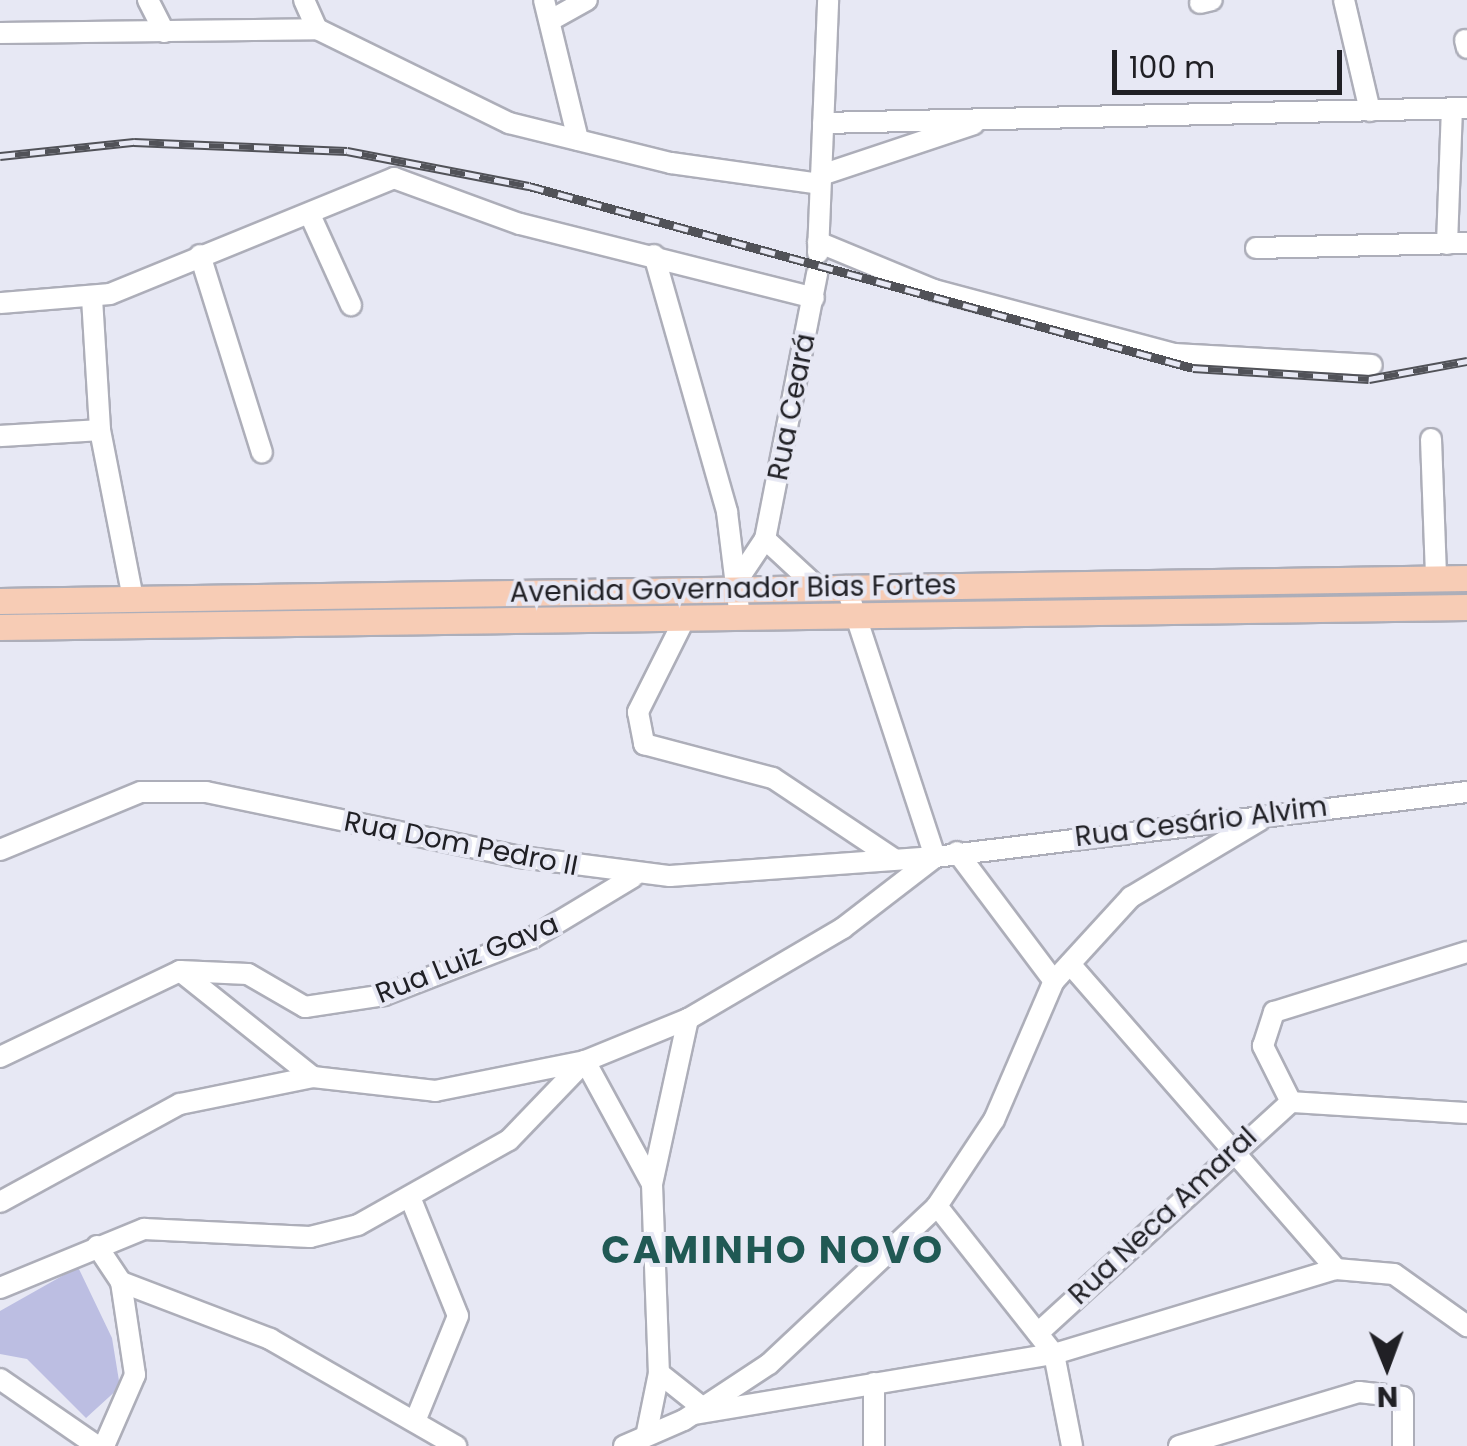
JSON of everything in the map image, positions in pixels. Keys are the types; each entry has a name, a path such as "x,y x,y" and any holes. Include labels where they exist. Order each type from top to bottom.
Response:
{"main road":[{"path":"1422,608 1429,578"},
{"name":"Avenida Governador Bias Fortes","path":"0,601 508,593 737,585 1467,578"},
{"path":"1194,581 1195,610"},
{"path":"508,593 509,622"},
{"path":"173,598 177,627"},
{"name":"Avenida Governador Bias Fortes","path":"0,628 1467,607"}],"street":[{"path":"148,0 164,32"},
{"path":"304,0 317,29"},
{"path":"578,140 548,10 588,0"},
{"name":"Rua Ceará","path":"737,585 766,540 814,298 828,0"},
{"path":"1344,0 1370,111"},
{"path":"0,34 317,29 465,108 578,140 821,180 981,121"},
{"path":"823,123 1460,108 1457,244 1256,248"},
{"path":"0,303 92,298 311,217 400,178 520,224 814,298"},
{"path":"311,217 351,305"},
{"path":"200,255 262,453"},
{"path":"654,256 727,512 740,618"},
{"path":"818,257 1175,354 1372,365"},
{"path":"92,298 100,430 134,598"},
{"path":"0,436 100,430"},
{"path":"1429,578 1432,439"},
{"path":"766,540 816,586"},
{"path":"0,1202 180,1104 313,1077 435,1091 585,1061 688,1019 844,928 935,857 846,586"},
{"path":"684,620 638,712 644,744 773,778 896,860"},
{"name":"Rua Dom Pedro II","path":"0,850 141,792 206,792 633,877 935,857"},
{"name":"Rua Cesário Alvim","path":"935,857 1276,812 1467,792"},
{"path":"624,1446 661,1435 769,1364 938,1206 994,1120 1054,981 1131,897 1276,812"},
{"path":"957,852 1054,981"},
{"name":"Rua Luiz Gava","path":"180,971 248,974 305,1007 350,1004 532,938 633,877"},
{"path":"1467,952 1274,1012 1263,1046 1291,1102 1467,1113"},
{"path":"1070,964 1336,1270"},
{"path":"0,1057 180,971 313,1077"},
{"path":"661,1435 652,1184 688,1019"},
{"path":"585,1061 652,1184"},
{"path":"0,1288 97,1246 178,1226 310,1237 410,1197 536,1120 585,1061"},
{"name":"Rua Neca Amaral","path":"1038,1332 1233,1148 1291,1102"},
{"path":"410,1197 458,1316 416,1419"},
{"path":"938,1206 1054,1354 1072,1446"},
{"path":"0,1378 100,1446 134,1375 121,1282 97,1246"},
{"path":"699,1411 1054,1354 1336,1270 1394,1274 1467,1326"},
{"path":"121,1282 270,1339 416,1419 456,1446"},
{"path":"659,1373 699,1411"},
{"path":"874,1383 874,1446"},
{"path":"1179,1446 1216,1441 1359,1392 1403,1397 1403,1446"}],"shaded area":[{"path":"78,1267 112,1338 120,1387 86,1418 27,1359 0,1354 0,1311"}],"railway":[{"path":"0,156 134,142 347,151 529,186 1193,368 1369,379 1467,361"}],"district":[{"name":"CAMINHO NOVO","path":"773,1250"}]}
